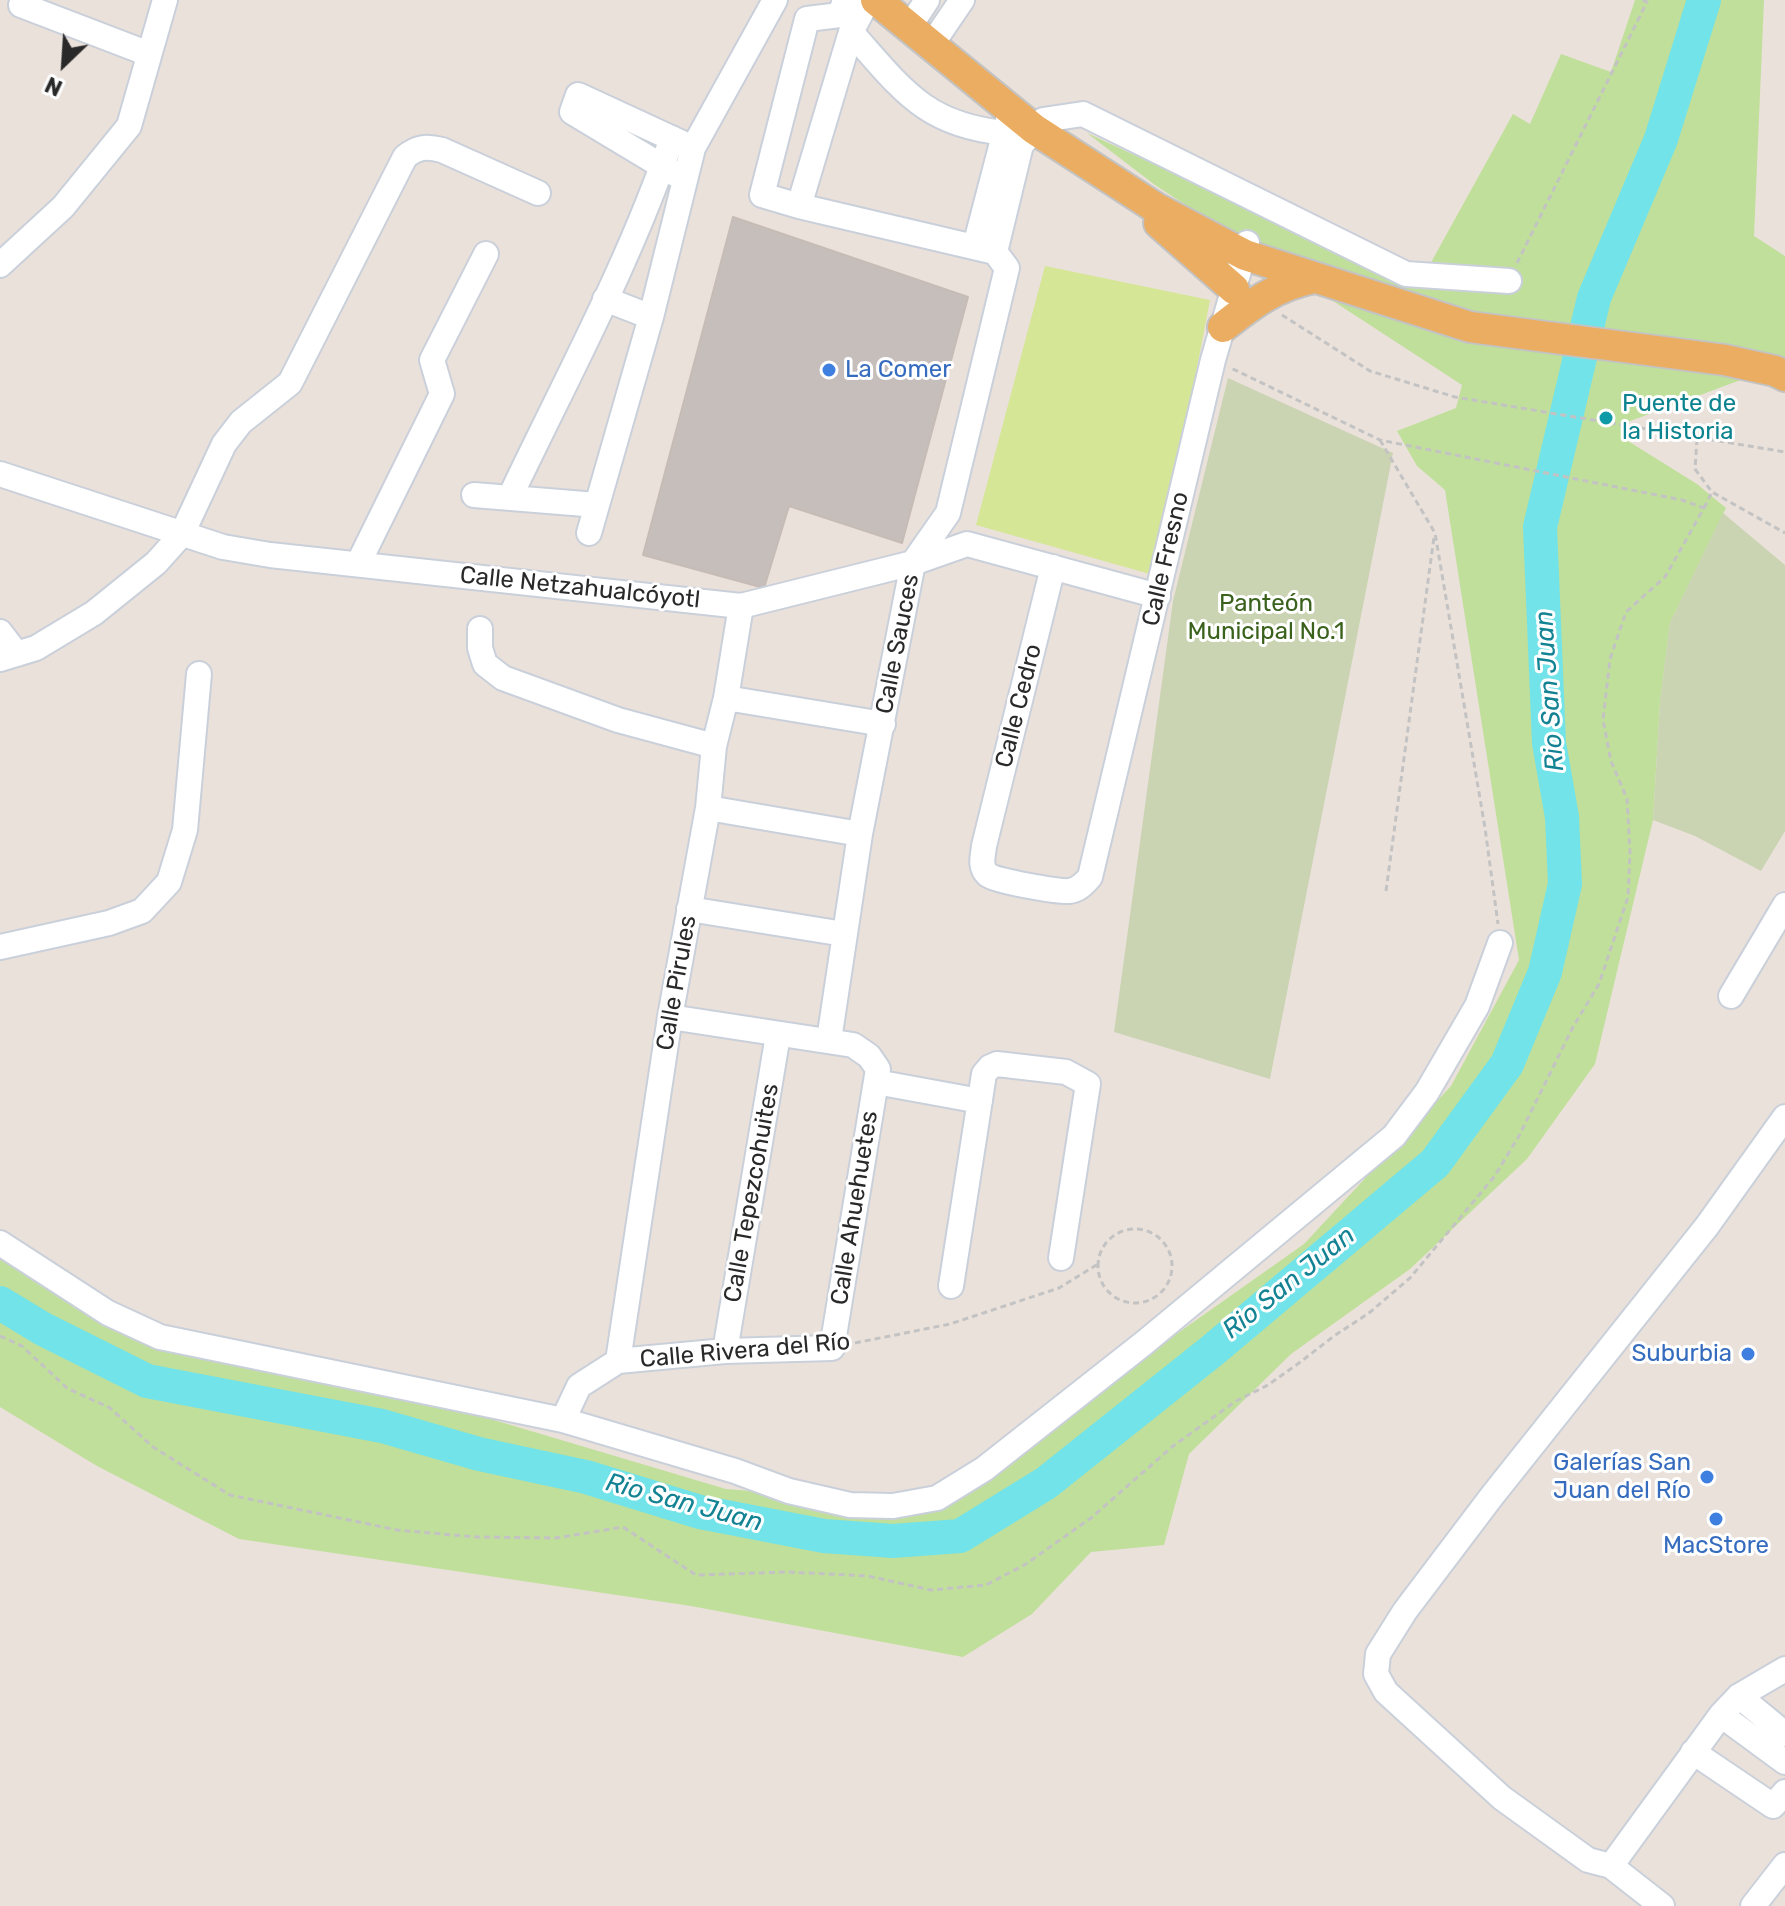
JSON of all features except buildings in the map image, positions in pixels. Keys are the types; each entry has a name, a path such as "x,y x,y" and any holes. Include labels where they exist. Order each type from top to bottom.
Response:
{"main road":[{"path":"876,0 922,19 1023,123 1156,208 1314,278 1469,321 1785,364"},
{"path":"1023,123 1161,196 1246,249 1360,282 1469,321"},
{"path":"1131,192 1149,215 1246,294"},
{"path":"1223,327 1246,294 1314,278"},
{"path":"1724,356 1785,376"}],"street":[{"path":"0,265 63,207 129,126 165,0"},
{"path":"510,497 605,299 662,168 683,143 775,0"},
{"path":"868,0 845,16 807,19 762,195 985,249"},
{"path":"922,19 962,0"},
{"path":"21,5 149,54"},
{"path":"845,16 911,98 944,120 968,128 1083,114 1406,274 1509,281"},
{"path":"793,204 845,16"},
{"path":"683,143 578,95 572,112 684,179"},
{"name":"Calle Sauces","path":"829,1040 860,834 913,563 948,513 1007,268 985,249 1021,145 1023,123"},
{"path":"589,533 651,317 684,179 683,143"},
{"path":"0,632 8,657 36,648 94,613 156,563 182,534 224,444 241,422 290,383 405,157 416,149 429,147 442,150 538,193"},
{"path":"1246,249 1246,294"},
{"path":"358,564 442,394 432,360 486,254"},
{"path":"605,299 651,317"},
{"name":"Calle Fresno","path":"1090,877 1223,327"},
{"name":"Calle Netzahualcóyotl","path":"0,474 223,547 270,555 741,606 913,563 967,544 1158,596"},
{"path":"474,495 597,505"},
{"name":"Calle Cedro","path":"1053,567 984,846 982,865 988,875 1000,880 1069,891 1081,887 1090,877"},
{"name":"Calle Pirules","path":"618,1361 670,1017 708,808 714,746 726,698 741,606"},
{"path":"480,629 480,648 485,664 503,678 618,720 714,746"},
{"path":"0,947 109,923 142,911 169,882 185,830 199,674"},
{"path":"726,698 883,724"},
{"path":"708,808 860,834"},
{"path":"1731,996 1785,905"},
{"path":"689,909 844,934"},
{"path":"0,1243 108,1313 160,1337 563,1420 735,1471 789,1491 850,1505 893,1506 937,1498 984,1469 1144,1343 1394,1136 1427,1092 1477,1006 1500,943"},
{"path":"670,1017 853,1045 869,1056 877,1076 980,1101"},
{"name":"Calle Tepezcohuites","path":"725,1351 778,1035"},
{"path":"951,1286 984,1074 997,1064 1066,1072 1088,1084 1061,1258"},
{"name":"Calle Ahuehuetes","path":"832,1348 877,1076"},
{"path":"1662,1906 1611,1866 1588,1860 1502,1798 1386,1692 1376,1674 1378,1654 1440,1564 1707,1226 1785,1117"},
{"name":"Calle Rivera del Río","path":"618,1361 725,1351 832,1348"},
{"path":"563,1420 579,1386 618,1361"},
{"path":"1611,1866 1721,1715 1739,1696 1784,1672"},
{"path":"1739,1696 1785,1734"},
{"path":"1721,1715 1785,1762"},
{"path":"1693,1752 1781,1805"},
{"path":"1753,1906 1785,1865"}],"path":[{"path":"1509,281 1644,1"},
{"path":"1246,294 1370,371 1455,397 1785,452"},
{"path":"1213,360 1380,440 1682,500 1704,508"},
{"path":"1697,439 1695,469 1712,492 1785,533"},
{"path":"1380,440 1435,533 1485,828 1500,943"},
{"path":"0,1336 22,1346 67,1388 110,1408 153,1447 230,1495 410,1532 556,1538 623,1527 696,1575 787,1572 868,1576 931,1590 986,1585 1039,1555 1125,1491 1173,1446 1236,1401 1289,1371 1369,1313 1410,1278 1494,1177 1599,984 1628,897 1630,852 1627,799 1611,761 1603,720 1610,659 1626,612 1665,577 1712,492"},
{"path":"1386,891 1435,533"},
{"path":"1141,1229 1163,1240 1170,1250 1172,1274 1159,1295 1137,1303 1125,1301 1105,1287 1099,1276 1098,1264 1101,1252 1117,1233 1141,1229"},
{"name":"Calle Rivera del Río","path":"832,1348 950,1324 1059,1288 1098,1264"}],"green space":[{"path":"1635,0 1764,0 1754,236 1785,256 1785,373 1754,375 1625,423 1628,441 1697,484 1726,508 1670,623 1660,703 1653,820 1595,1064 1527,1159 1410,1269 1291,1354 1189,1454 1164,1545 1091,1552 1032,1614 963,1657 691,1606 239,1539 97,1466 0,1407 0,1246 134,1336 467,1412 726,1489 944,1506 1093,1393 1304,1244 1451,1086 1519,960 1445,490 1417,466 1397,431 1456,408 1462,385 1155,185 1087,133 1406,281 1429,266 1513,114 1530,124 1561,54 1611,72"},
{"path":"1045,266 1210,300 1157,576 976,525"},
{"name":"Panteón Municipal No.1","path":"1228,378 1393,453 1270,1079 1114,1032 1173,601"},
{"path":"1723,513 1785,565 1785,831 1761,871 1695,836 1653,820 1660,703 1670,623"}],"waterway":[{"name":"Rio San Juan","path":"0,1303 43,1329 147,1381 382,1426 479,1454 586,1477 700,1512 824,1536 893,1541 960,1536 1046,1483 1213,1350 1435,1163 1507,1064 1545,972 1565,884 1562,817 1549,743 1540,527 1594,298 1661,139 1704,0"}],"place":[{"name":"La Comer","path":"829,370"},
{"name":"Puente de la Historia","path":"1606,418"},
{"name":"Suburbia","path":"1748,1354"},
{"name":"Galerías San Juan del Río","path":"1707,1477"},
{"name":"MacStore","path":"1716,1519"}]}
